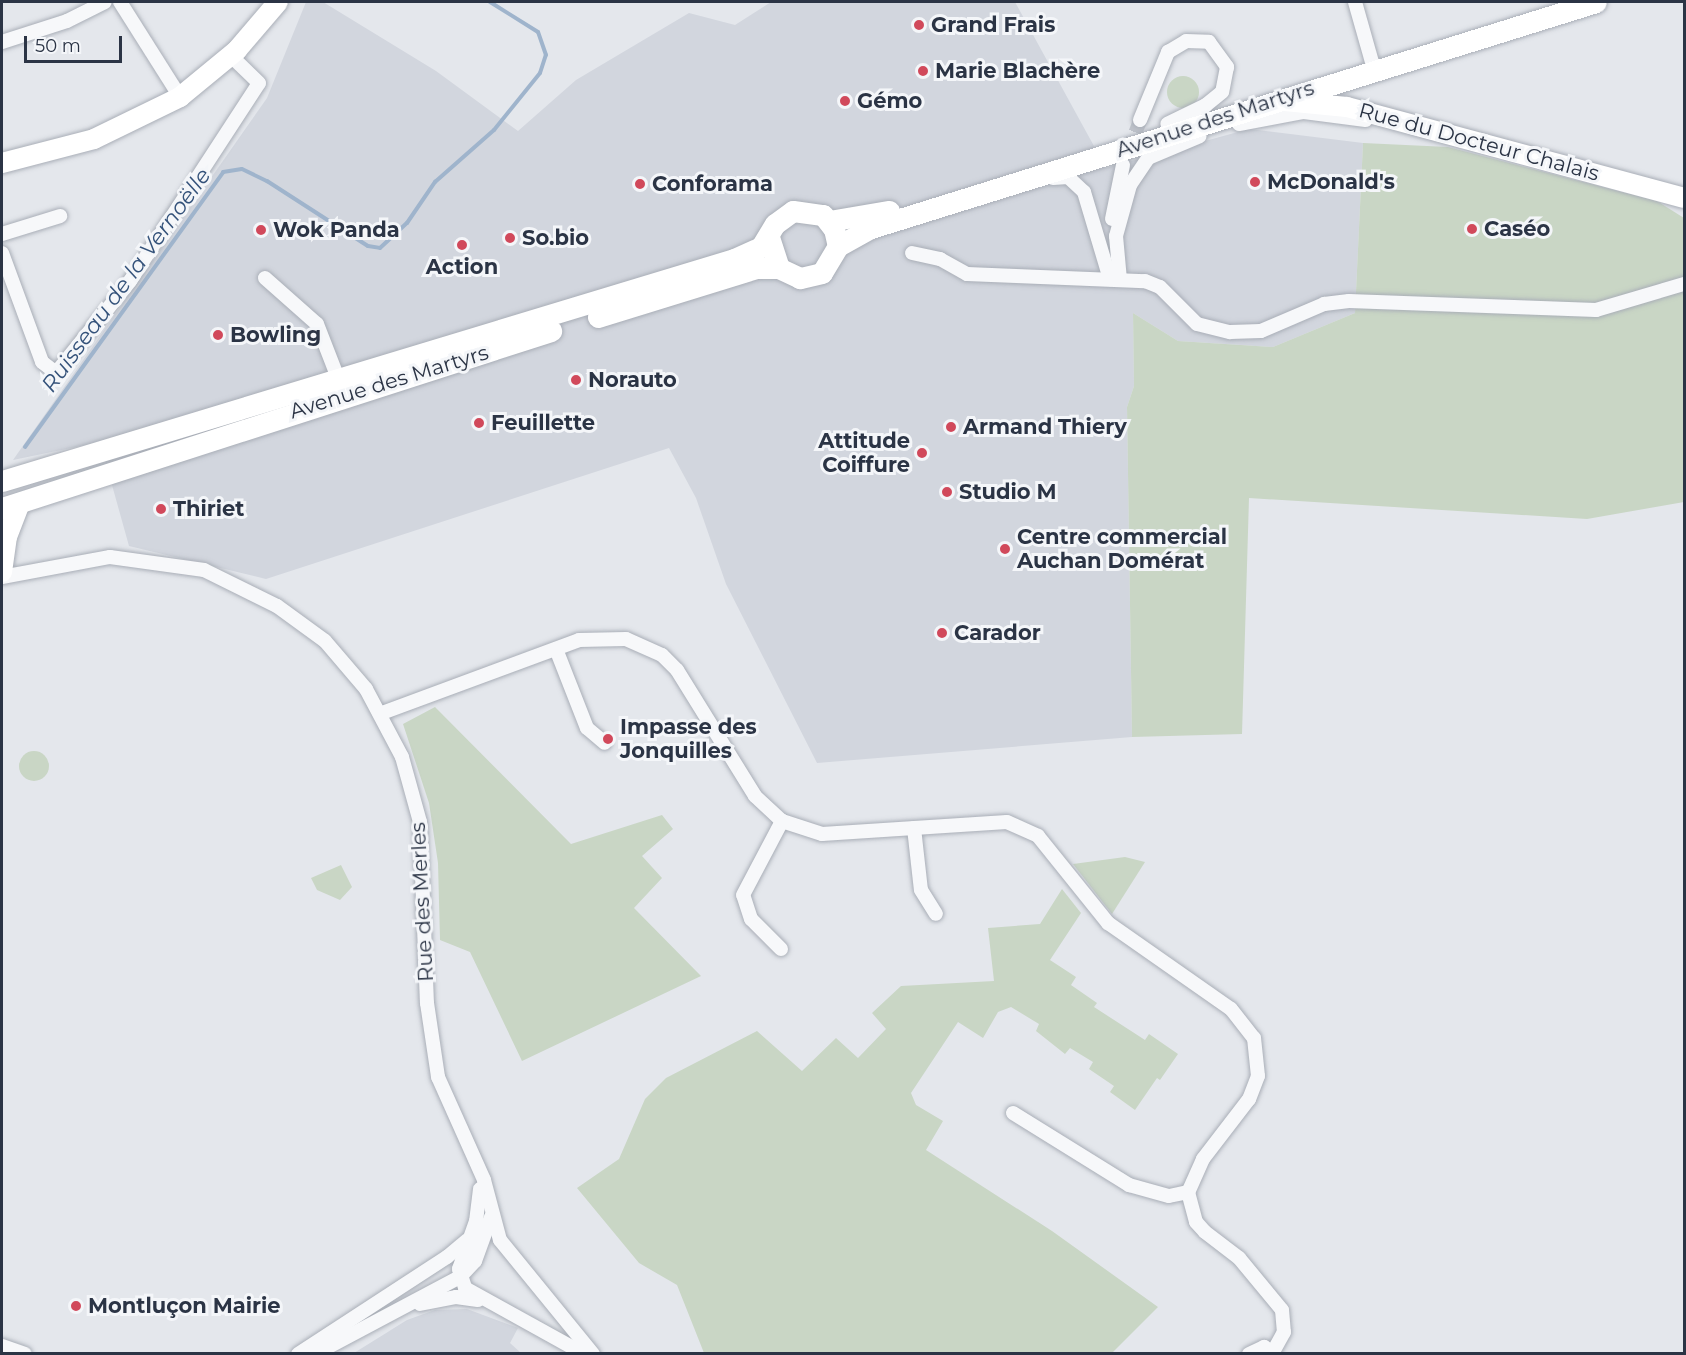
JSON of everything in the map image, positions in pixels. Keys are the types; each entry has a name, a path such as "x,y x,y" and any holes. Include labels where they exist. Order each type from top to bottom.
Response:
{"main road":[{"path":"2,164 94,139 180,97 231,56 278,2"},
{"name":"Avenue des Martyrs","path":"838,246 871,228 1270,101 1562,2"},
{"name":"Avenue des Martyrs","path":"829,221 879,214 1167,124 1596,2"},
{"name":"Rue du Docteur Chalais","path":"1270,101 1347,107 1684,198"},
{"path":"793,211 815,212 829,221 838,246 830,266 812,277 792,276 779,268 769,238 775,224 793,211"},
{"name":"Avenue des Martyrs","path":"11,505 341,387 734,259 769,238"},
{"name":"Avenue des Martyrs","path":"2,481 756,268 779,268"},
{"path":"2,567 11,505"}],"street":[{"path":"2,42 67,21 105,2"},
{"path":"120,2 180,97"},
{"path":"1355,2 1372,65"},
{"path":"1140,120 1168,52 1186,40 1209,42 1224,58 1226,84 1206,105 1167,124"},
{"path":"2,253 42,362 56,373 130,281 259,83 231,56"},
{"path":"1115,279 1116,236 1122,206 1148,158 1250,120 1314,113 1412,134 1465,139"},
{"path":"1116,236 1112,211 1123,165"},
{"path":"952,203 1068,177 1079,185 1089,202 1115,279"},
{"path":"2,234 60,216"},
{"path":"912,253 940,259 967,274 1115,279 1161,287 1197,324 1230,332 1261,331 1324,304 1348,301 1596,310 1639,301 1683,284"},
{"path":"265,278 317,324 341,387"},
{"name":"Rue des Merles","path":"2,567 30,572 110,557 171,563 204,570 324,641 382,713 402,757 420,822 431,1044 447,1101 480,1172 491,1217 500,1240 593,1353"},
{"path":"382,713 556,649 604,637 627,639 662,655 677,670 755,796 782,820 822,834 986,822 1025,828 1038,836 1108,922 1245,1023 1259,1057 1258,1076 1249,1099 1192,1176 1188,1192 1196,1222 1205,1232 1239,1257 1282,1310 1284,1332 1274,1353 1264,1347 1249,1353"},
{"path":"556,649 587,728 605,743"},
{"path":"781,949 751,919 743,894 782,820"},
{"path":"914,828 921,890 936,914"},
{"path":"1014,1113 1129,1185 1169,1196 1188,1192"},
{"name":"Rue des Merles","path":"460,1277 480,1205 480,1172"},
{"path":"315,1353 460,1277 484,1242 491,1217"},
{"path":"298,1353 447,1257 470,1236 484,1242 500,1240"},
{"path":"460,1277 470,1294 513,1312 584,1353"},
{"path":"398,1309 456,1297 480,1300"},
{"path":"2,1346 25,1353"}],"shaded area":[{"path":"306,2 323,2 436,71 518,131 576,80 689,13 735,25 771,2 1015,2 1106,168 1249,129 1363,143 1355,313 1273,347 1178,341 1133,313 1134,386 1127,407 1132,737 817,763 726,584 696,498 669,448 266,579 129,546 100,442 13,460 267,98"},
{"path":"467,1309 518,1328 510,1343 521,1353 354,1353 407,1320 435,1310"}],"green space":[{"path":"1183,76 1194,81 1199,92 1194,103 1183,108 1172,103 1167,92 1172,81"},
{"path":"1363,143 1448,147 1657,201 1684,218 1684,502 1587,519 1249,498 1242,734 1132,737 1127,407 1134,386 1133,313 1178,341 1273,347 1355,313"},
{"path":"435,707 571,844 662,815 673,829 642,856 662,878 634,908 701,976 522,1061 470,952 440,940 438,863 429,803 403,724"},
{"path":"34,751 44,756 49,766 44,776 34,781 24,776 19,766 24,756"},
{"path":"1125,857 1145,862 1112,914 1073,864"},
{"path":"341,865 352,887 340,900 317,890 311,878"},
{"path":"1062,889 1081,913 1050,960 1076,977 1071,985 1097,1003 1094,1007 1145,1040 1149,1034 1178,1054 1160,1080 1157,1078 1135,1110 1110,1092 1114,1086 1089,1069 1093,1062 1070,1048 1065,1054 1036,1031 1039,1024 1011,1007 998,1012 983,1038 958,1022 911,1093 916,1105 943,1121 926,1150 1052,1231 1158,1307 1112,1353 704,1353 677,1285 639,1263 577,1188 619,1159 645,1099 666,1078 757,1031 802,1071 836,1038 858,1058 886,1029 872,1013 901,986 994,981 988,928 1040,924"}],"waterway":[{"name":"Ruisseau de la Vernoëlle","path":"25,447 223,172 242,169 267,181 368,246 380,248 407,223 435,182 494,130 540,73 546,55 538,32 490,2"}],"tunnel":[{"path":"1128,152 1140,120"}],"place":[{"name":"Grand Frais","path":"919,25"},
{"name":"Marie Blachère","path":"923,71"},
{"name":"Gémo","path":"845,101"},
{"name":"McDonald's","path":"1255,182"},
{"name":"Conforama","path":"640,184"},
{"name":"Caséo","path":"1472,229"},
{"name":"Wok Panda","path":"261,230"},
{"name":"So.bio","path":"510,238"},
{"name":"Action","path":"462,245"},
{"name":"Bowling","path":"218,335"},
{"name":"Norauto","path":"576,380"},
{"name":"Feuillette","path":"479,423"},
{"name":"Armand Thiery","path":"951,427"},
{"name":"Attitude Coiffure","path":"922,453"},
{"name":"Studio M","path":"947,492"},
{"name":"Thiriet","path":"161,509"},
{"name":"Centre commercial Auchan Domérat","path":"1005,549"},
{"name":"Carador","path":"942,633"},
{"name":"Impasse des Jonquilles","path":"608,739"},
{"name":"Montluçon Mairie","path":"76,1306"}]}
